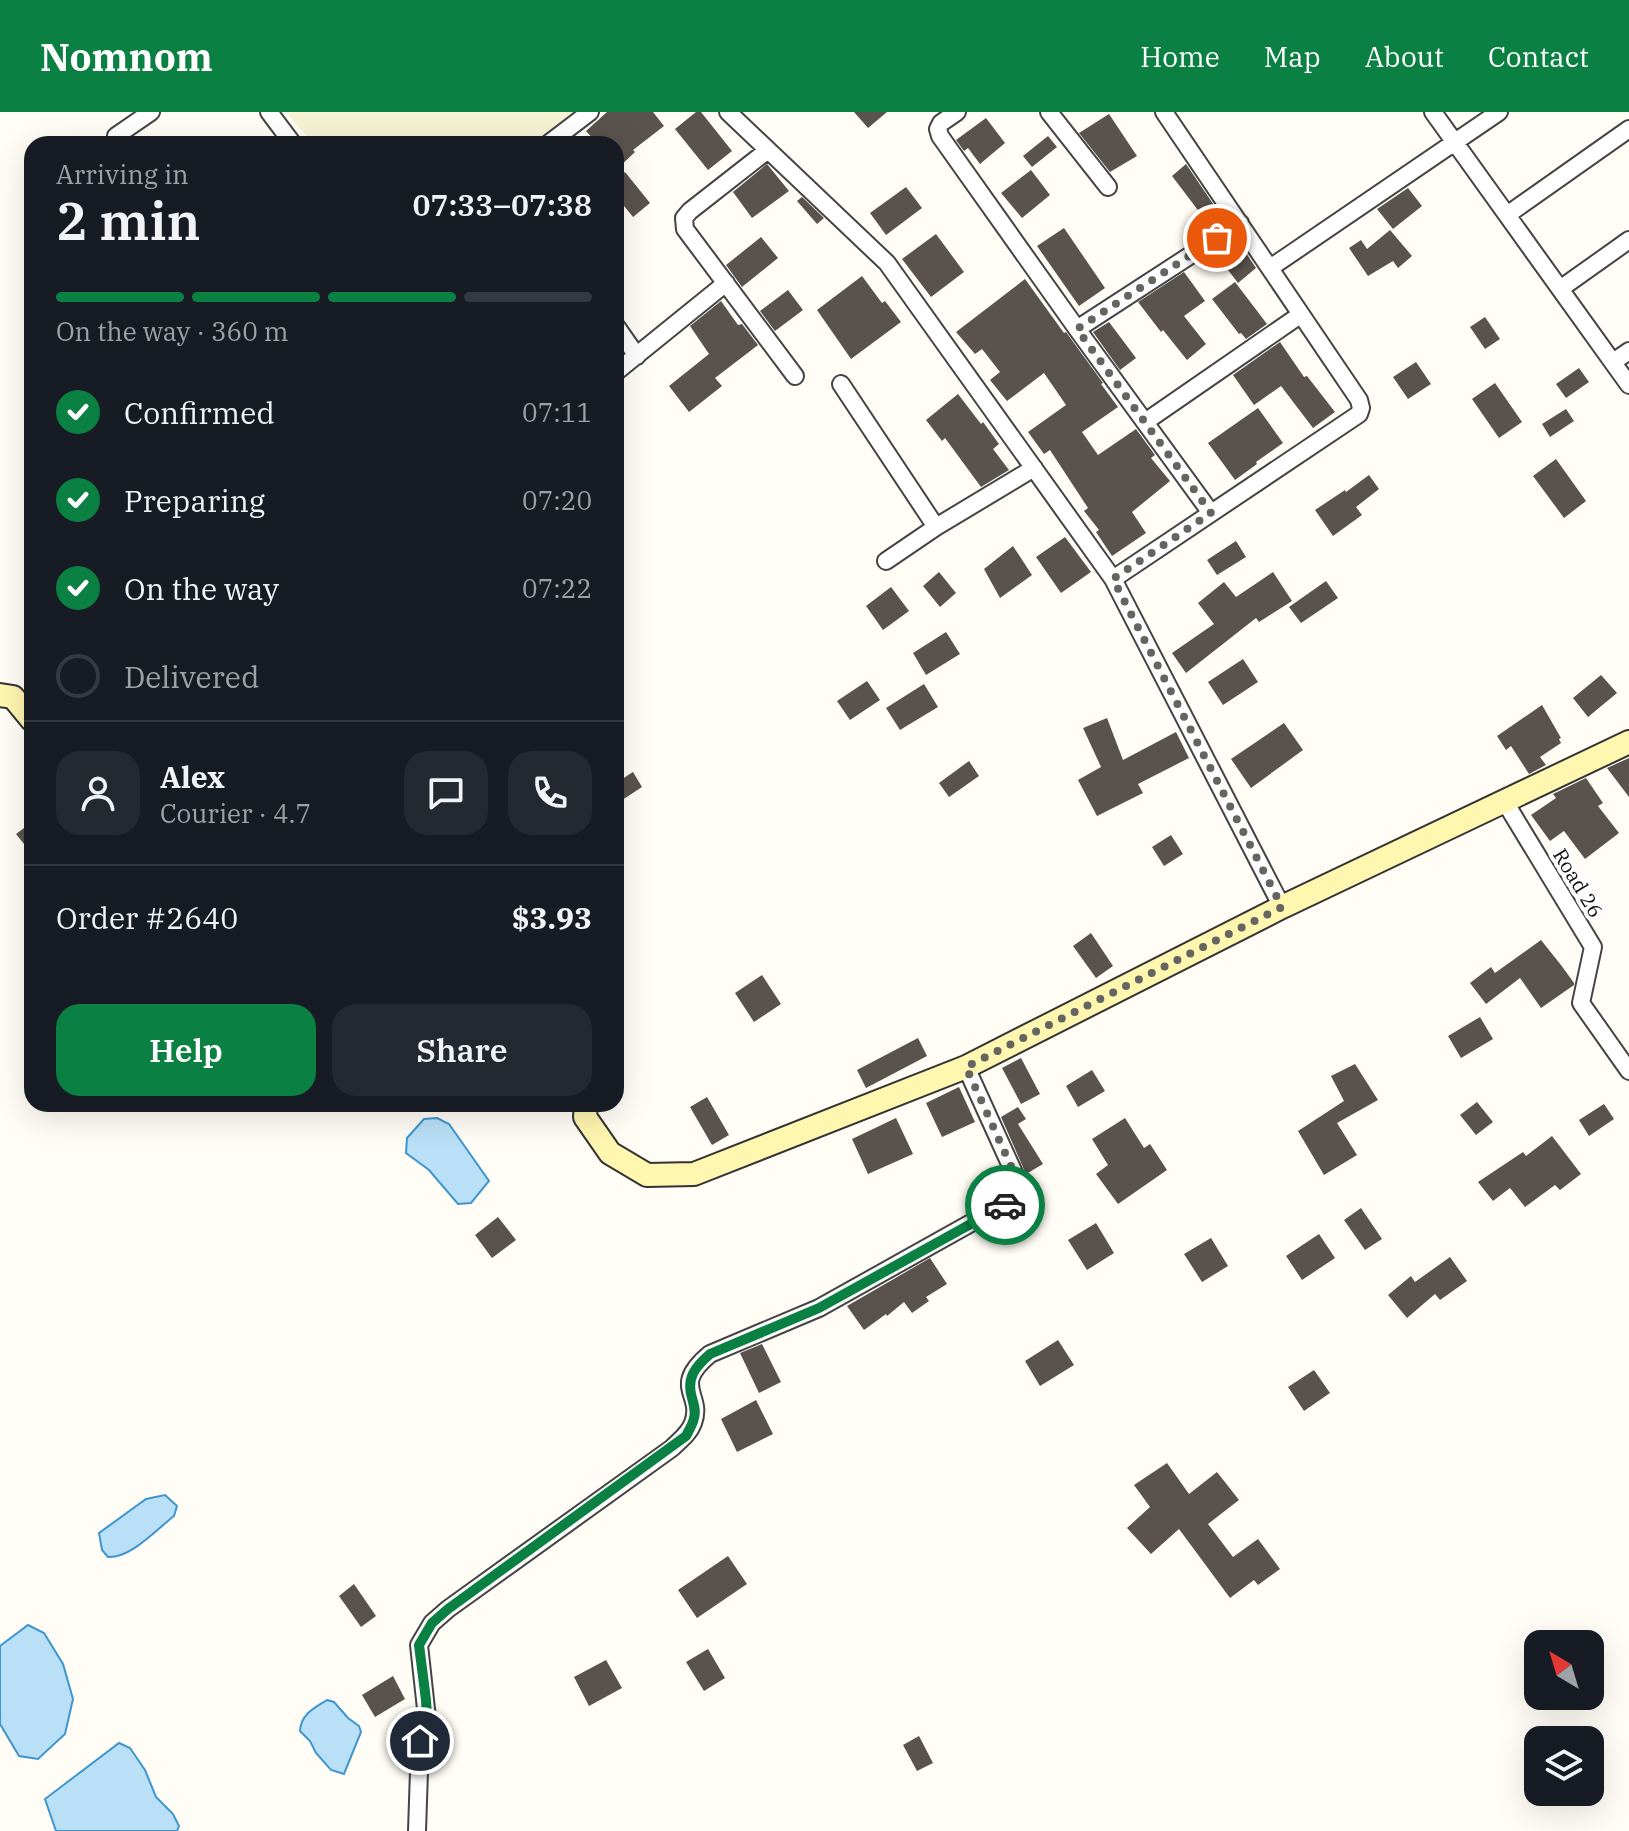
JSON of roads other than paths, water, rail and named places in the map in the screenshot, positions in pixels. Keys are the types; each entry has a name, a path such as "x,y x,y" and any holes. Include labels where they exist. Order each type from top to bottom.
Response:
{"main road":[{"path":"0,695 13,697 24,710"},
{"path":"585,1112 585,1117 610,1153 647,1175 694,1174 966,1067 1282,907 1629,742"}],"street":[{"path":"269,112 287,136"},
{"path":"558,136 590,112"},
{"path":"957,112 941,123 938,129 940,136 1211,513"},
{"path":"1049,112 1108,187"},
{"path":"1113,579 1359,414 1361,408 1359,400 1164,112"},
{"path":"1433,112 1629,385"},
{"path":"1270,268 1499,112"},
{"path":"116,136 141,115"},
{"path":"738,115 768,150 887,263 1113,579 1282,907"},
{"path":"1507,215 1629,129"},
{"path":"768,150 690,211 684,218 685,229 795,376"},
{"path":"1077,329 1240,223"},
{"path":"1560,289 1629,240"},
{"path":"624,366 726,283"},
{"path":"1145,422 1300,315"},
{"path":"624,337 637,356"},
{"path":"1613,362 1629,351"},
{"path":"841,384 936,527"},
{"path":"886,561 1034,468"},
{"name":"Road 26","path":"1505,802 1593,947 1581,1003 1629,1071"},
{"path":"417,1831 420,1741 427,1718 419,1645 432,1623 686,1436 694,1421 695,1410 690,1390 691,1375 710,1354 819,1308 1005,1204 1014,1196 1017,1187 1015,1175 966,1067"}],"water":[{"path":"437,1118 449,1124 489,1181 471,1203 458,1204 429,1170 406,1153 407,1138 424,1119"},
{"path":"165,1495 177,1506 174,1516 134,1548 108,1557 102,1550 99,1533 146,1499"},
{"path":"28,1625 44,1633 63,1664 73,1699 65,1734 38,1759 19,1756 0,1724 0,1646"},
{"path":"327,1700 334,1702 359,1726 361,1732 344,1774 331,1770 300,1731 306,1716"},
{"path":"119,1743 130,1748 145,1770 156,1797 173,1814 179,1826 177,1831 56,1831 45,1799"}]}
